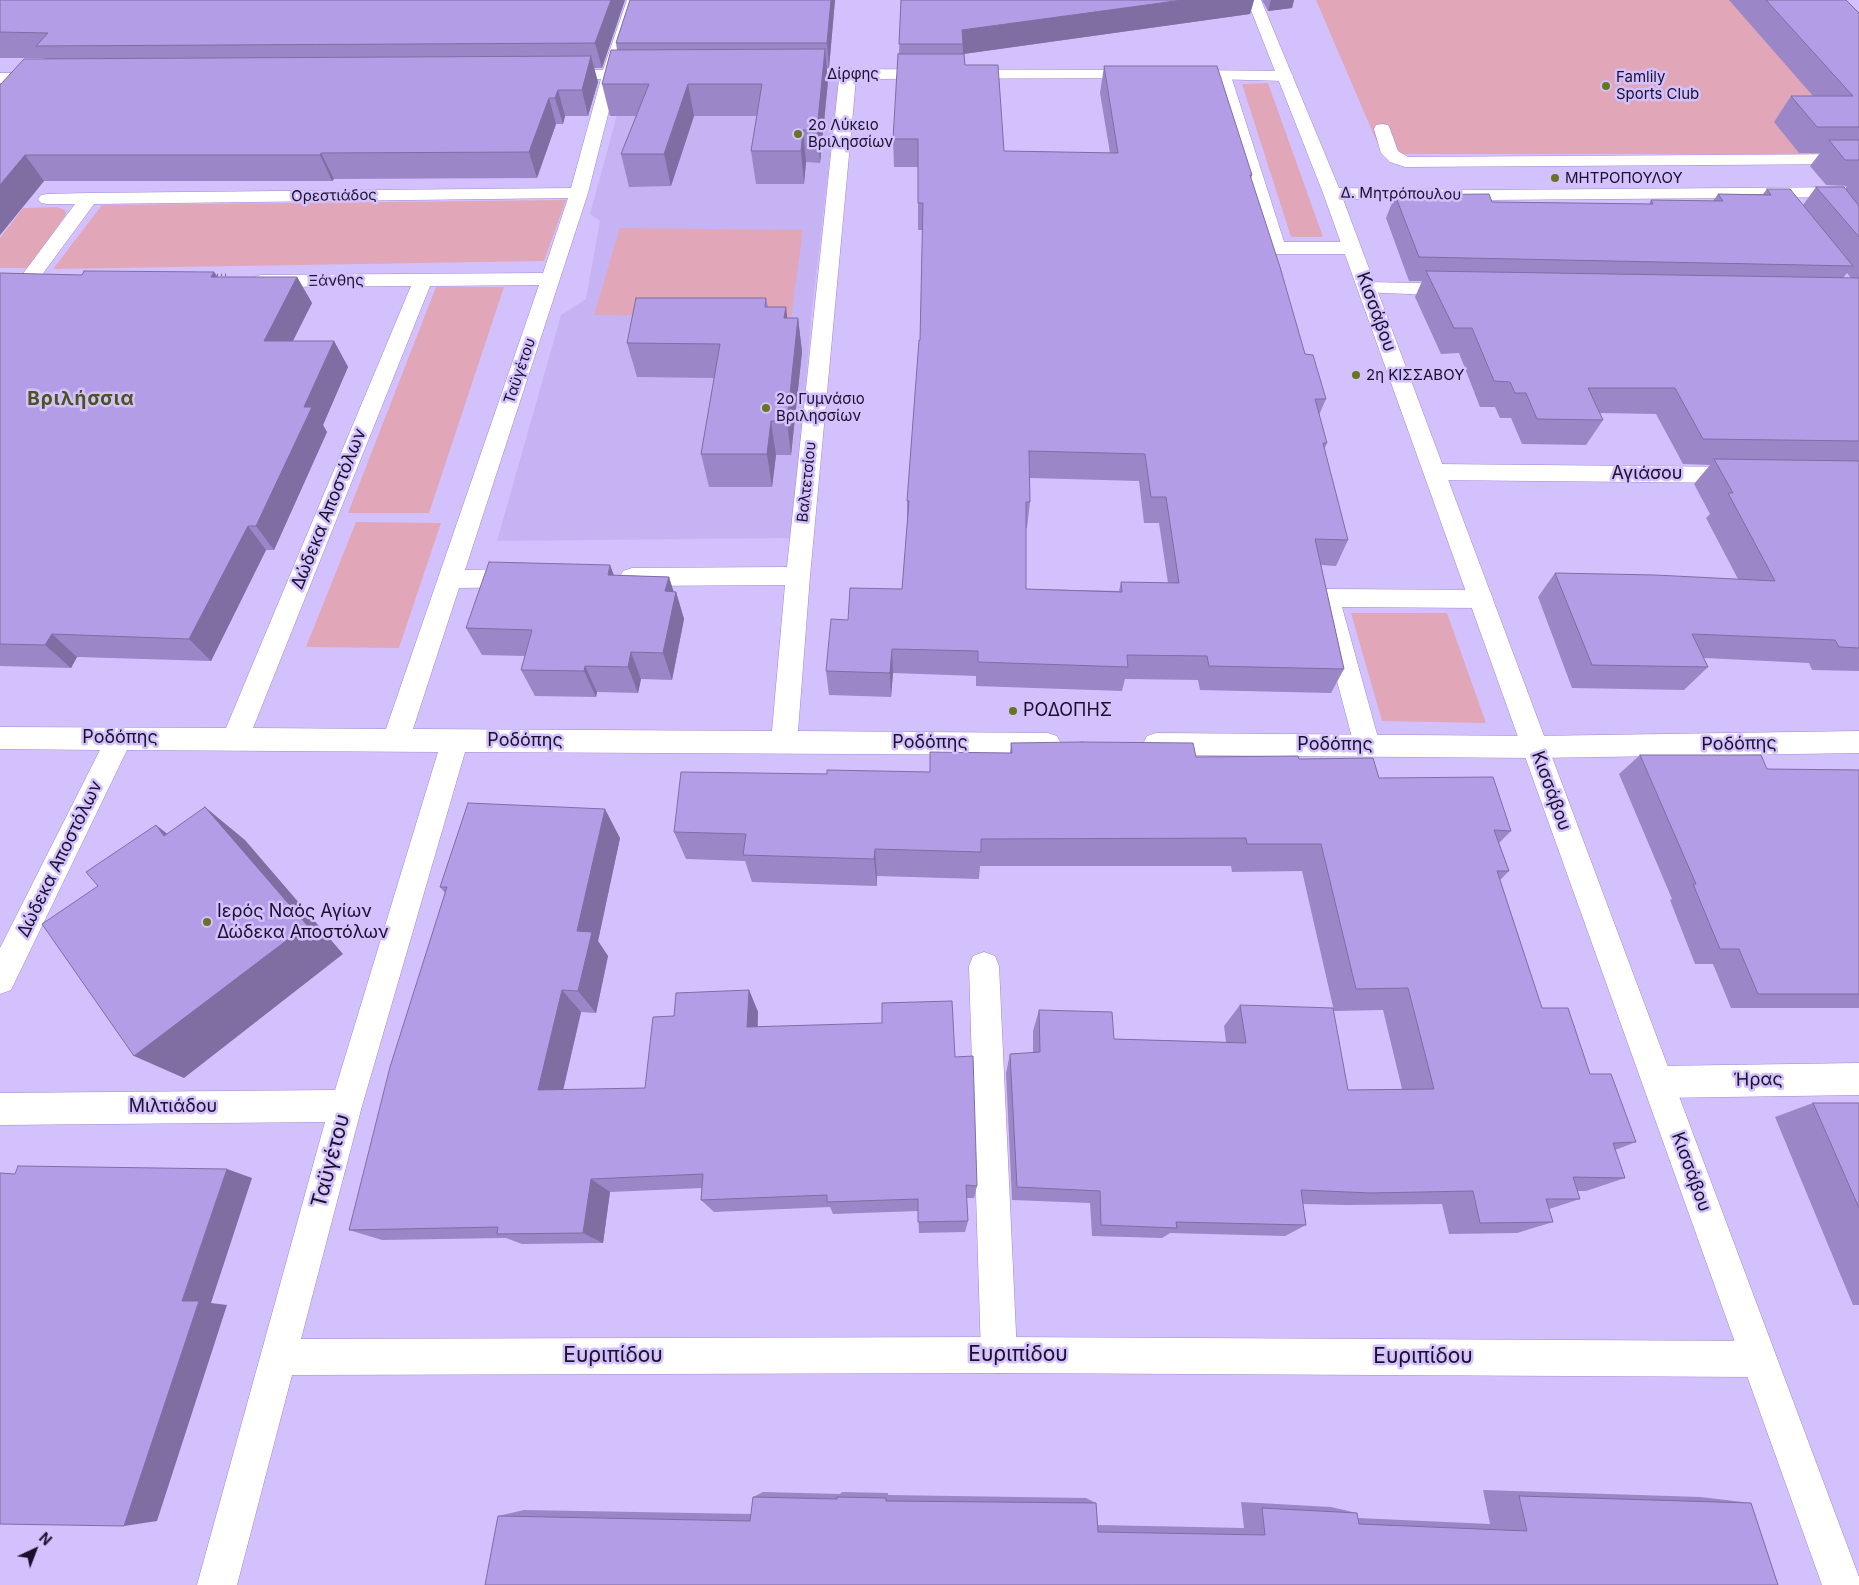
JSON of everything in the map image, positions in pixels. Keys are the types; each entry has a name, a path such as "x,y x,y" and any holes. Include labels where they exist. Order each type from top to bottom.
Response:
{"street":[{"name":"Ταϋγέτου","path":"396,740 579,193 610,74 634,0"},
{"name":"Κισσάβου","path":"1254,0 1368,288 1842,1585"},
{"path":"548,75 660,74"},
{"name":"Δίρφης","path":"769,74 1285,76"},
{"name":"Βαλτετσίου","path":"784,742 801,542 848,74"},
{"path":"1223,76 1277,248 1352,248"},
{"path":"0,78 60,78"},
{"path":"1382,129 1390,152 1396,158 1406,162 1419,163 1859,159"},
{"path":"1819,192 1836,213"},
{"name":"Δ. Μητρόπουλου","path":"1332,193 1486,195 1859,192"},
{"name":"Ορεστιάδος","path":"47,199 579,193"},
{"path":"1769,193 1781,208"},
{"path":"46,283 18,283 89,198"},
{"name":"Ξάνθης","path":"244,281 551,279"},
{"name":"Δώδεκα Αποστόλων","path":"235,739 423,280"},
{"path":"1368,288 1476,291"},
{"name":"Αγιάσου","path":"1434,472 1761,475"},
{"path":"608,578 798,576"},
{"path":"450,579 548,578"},
{"path":"1367,745 1327,598 1481,599"},
{"name":"Ροδόπης","path":"0,738 1068,744"},
{"name":"Δώδεκα Αποστόλων","path":"0,980 119,738"},
{"name":"Ταϋγέτου","path":"217,1585 346,1106 455,740"},
{"name":"Ροδόπης","path":"1128,744 1535,747 1859,742"},
{"path":"984,966 999,1355"},
{"name":"Ήρας","path":"1658,1082 1859,1079"},
{"name":"Μιλτιάδου","path":"0,1109 346,1106"},
{"name":"Ευριπίδου","path":"278,1357 999,1355 1759,1358"}],"shaded area":[{"name":"Famlily Sports Club","path":"1316,0 1765,0 1859,18 1859,154 1382,154"},
{"path":"627,78 839,79 812,310 792,538 497,541 561,315 586,299 600,221 590,214"},
{"path":"1268,83 1323,237 1291,237 1242,84"},
{"path":"566,200 544,261 53,269 102,205"},
{"path":"57,207 65,210 66,214 29,268 0,268 0,238 23,208"},
{"path":"620,228 803,230 791,317 594,315"},
{"path":"436,287 504,287 429,513 348,513"},
{"path":"356,522 441,523 399,648 306,647"},
{"path":"1351,613 1447,613 1486,723 1382,721"}],"building":[{"path":"0,0 611,0 595,43 36,46 48,33 0,32"},
{"path":"630,0 831,0 827,43 616,43"},
{"path":"901,0 1183,0 962,30 963,44 899,44"},
{"path":"1766,0 1846,0 1859,13 1859,127 1817,127 1791,96 1853,96"},
{"path":"825,49 817,130 803,130 801,151 751,151 762,84 688,84 664,154 621,154 649,84 602,84 611,50"},
{"path":"898,54 964,54 965,65 998,65 1004,151 1118,153 1104,66 1217,66 1252,175 1250,175 1280,267 1305,354 1313,355 1326,399 1315,399 1327,443 1323,443 1348,540 1315,539 1344,669 1209,666 1207,656 1127,655 1128,667 978,662 978,651 892,649 890,673 826,671 831,619 848,620 850,588 902,589 920,340 923,203 918,203 918,139 893,139","holes":["1029,451 1145,454 1151,497 1166,497 1179,583 1121,582 1122,592 1026,589 1026,502 1030,502"]},
{"path":"591,56 582,90 558,90 555,98 549,98 529,152 321,153 320,155 25,155 0,185 0,85 24,59"},
{"path":"1829,140 1859,140 1859,160 1845,160"},
{"path":"1816,187 1844,187 1859,206 1859,237"},
{"path":"1767,189 1790,189 1853,266 1419,257 1395,195 1489,194 1492,202 1653,204 1651,200 1723,201 1718,194 1771,195"},
{"path":"84,271 214,272 211,277 297,277 264,341 334,341 304,407 312,407 256,526 248,526 189,639 52,634 45,645 0,644 0,273 82,275"},
{"path":"1426,271 1859,278 1859,441 1703,439 1675,388 1588,388 1603,420 1537,419 1526,393 1515,393 1510,382 1494,381 1472,328 1454,328"},
{"path":"636,298 766,298 765,307 786,307 784,318 798,318 787,422 771,421 767,454 701,454 720,344 627,343"},
{"path":"1714,459 1859,461 1859,648 1839,647 1835,640 1692,634 1708,667 1592,665 1555,573 1655,575 1775,581 1728,493 1733,493"},
{"path":"489,562 610,565 608,575 669,577 665,591 676,592 663,653 631,652 628,667 585,666 584,671 521,670 532,630 466,628"},
{"path":"1011,743 1193,743 1196,757 1298,756 1299,759 1373,758 1379,778 1493,777 1511,831 1494,830 1509,871 1497,871 1542,1008 1568,1008 1590,1074 1611,1074 1636,1142 1613,1143 1625,1178 1573,1177 1580,1199 1546,1199 1553,1222 1480,1223 1473,1191 1371,1193 1301,1190 1306,1225 1176,1222 1177,1228 1101,1225 1100,1191 1017,1187 1010,1054 1040,1052 1039,1010 1112,1012 1114,1039 1246,1043 1240,1005 1333,1008 1348,1090 1434,1089 1408,988 1356,989 1321,844 1247,844 1246,838 981,839 981,852 875,849 874,859 743,855 746,834 674,832 681,772 827,774 827,770 930,772 930,752 1012,753"},
{"path":"1640,755 1761,755 1767,769 1859,770 1859,994 1758,994 1739,949 1720,949 1693,884 1696,884"},
{"path":"468,803 605,809 577,931 592,932 578,991 562,990 538,1090 645,1088 653,1017 674,1016 676,993 749,990 747,1027 882,1023 882,1003 952,1001 955,1057 973,1056 977,1186 966,1185 968,1221 918,1222 918,1199 827,1202 827,1195 701,1200 703,1174 591,1179 583,1233 497,1234 498,1227 349,1230 390,1067 447,887 440,887"},
{"name":"Ιερός Ναός Αγίων Δώδεκα Αποστόλων","path":"205,807 307,925 134,1056 42,924 98,886 86,872 156,825 164,836"},
{"path":"1813,1103 1859,1103 1859,1208"},
{"path":"18,1166 227,1169 182,1301 199,1301 124,1526 0,1524 0,1173 15,1174"},
{"path":"1519,1496 1751,1503 1778,1585 485,1585 498,1516 750,1521 753,1497 837,1499 837,1497 886,1498 886,1501 1096,1503 1098,1532 1265,1535 1262,1508 1357,1513 1359,1524 1527,1531"}],"place":[{"name":"Famlily Sports Club","path":"1606,86"},
{"name":"2ο Λύκειο Βριλησσίων","path":"798,134"},
{"name":"ΜΗΤΡΟΠΟΥΛΟΥ","path":"1555,178"},
{"name":"2η ΚΙΣΣΑΒΟΥ","path":"1356,375"},
{"name":"2ο Γυμνάσιο Βριλησσίων","path":"766,408"},
{"name":"ΡΟΔΟΠΗΣ","path":"1013,711"},
{"name":"Ιερός Ναός Αγίων Δώδεκα Αποστόλων","path":"207,922"}],"district":[{"name":"Βριλήσσια","path":"81,399"}]}
